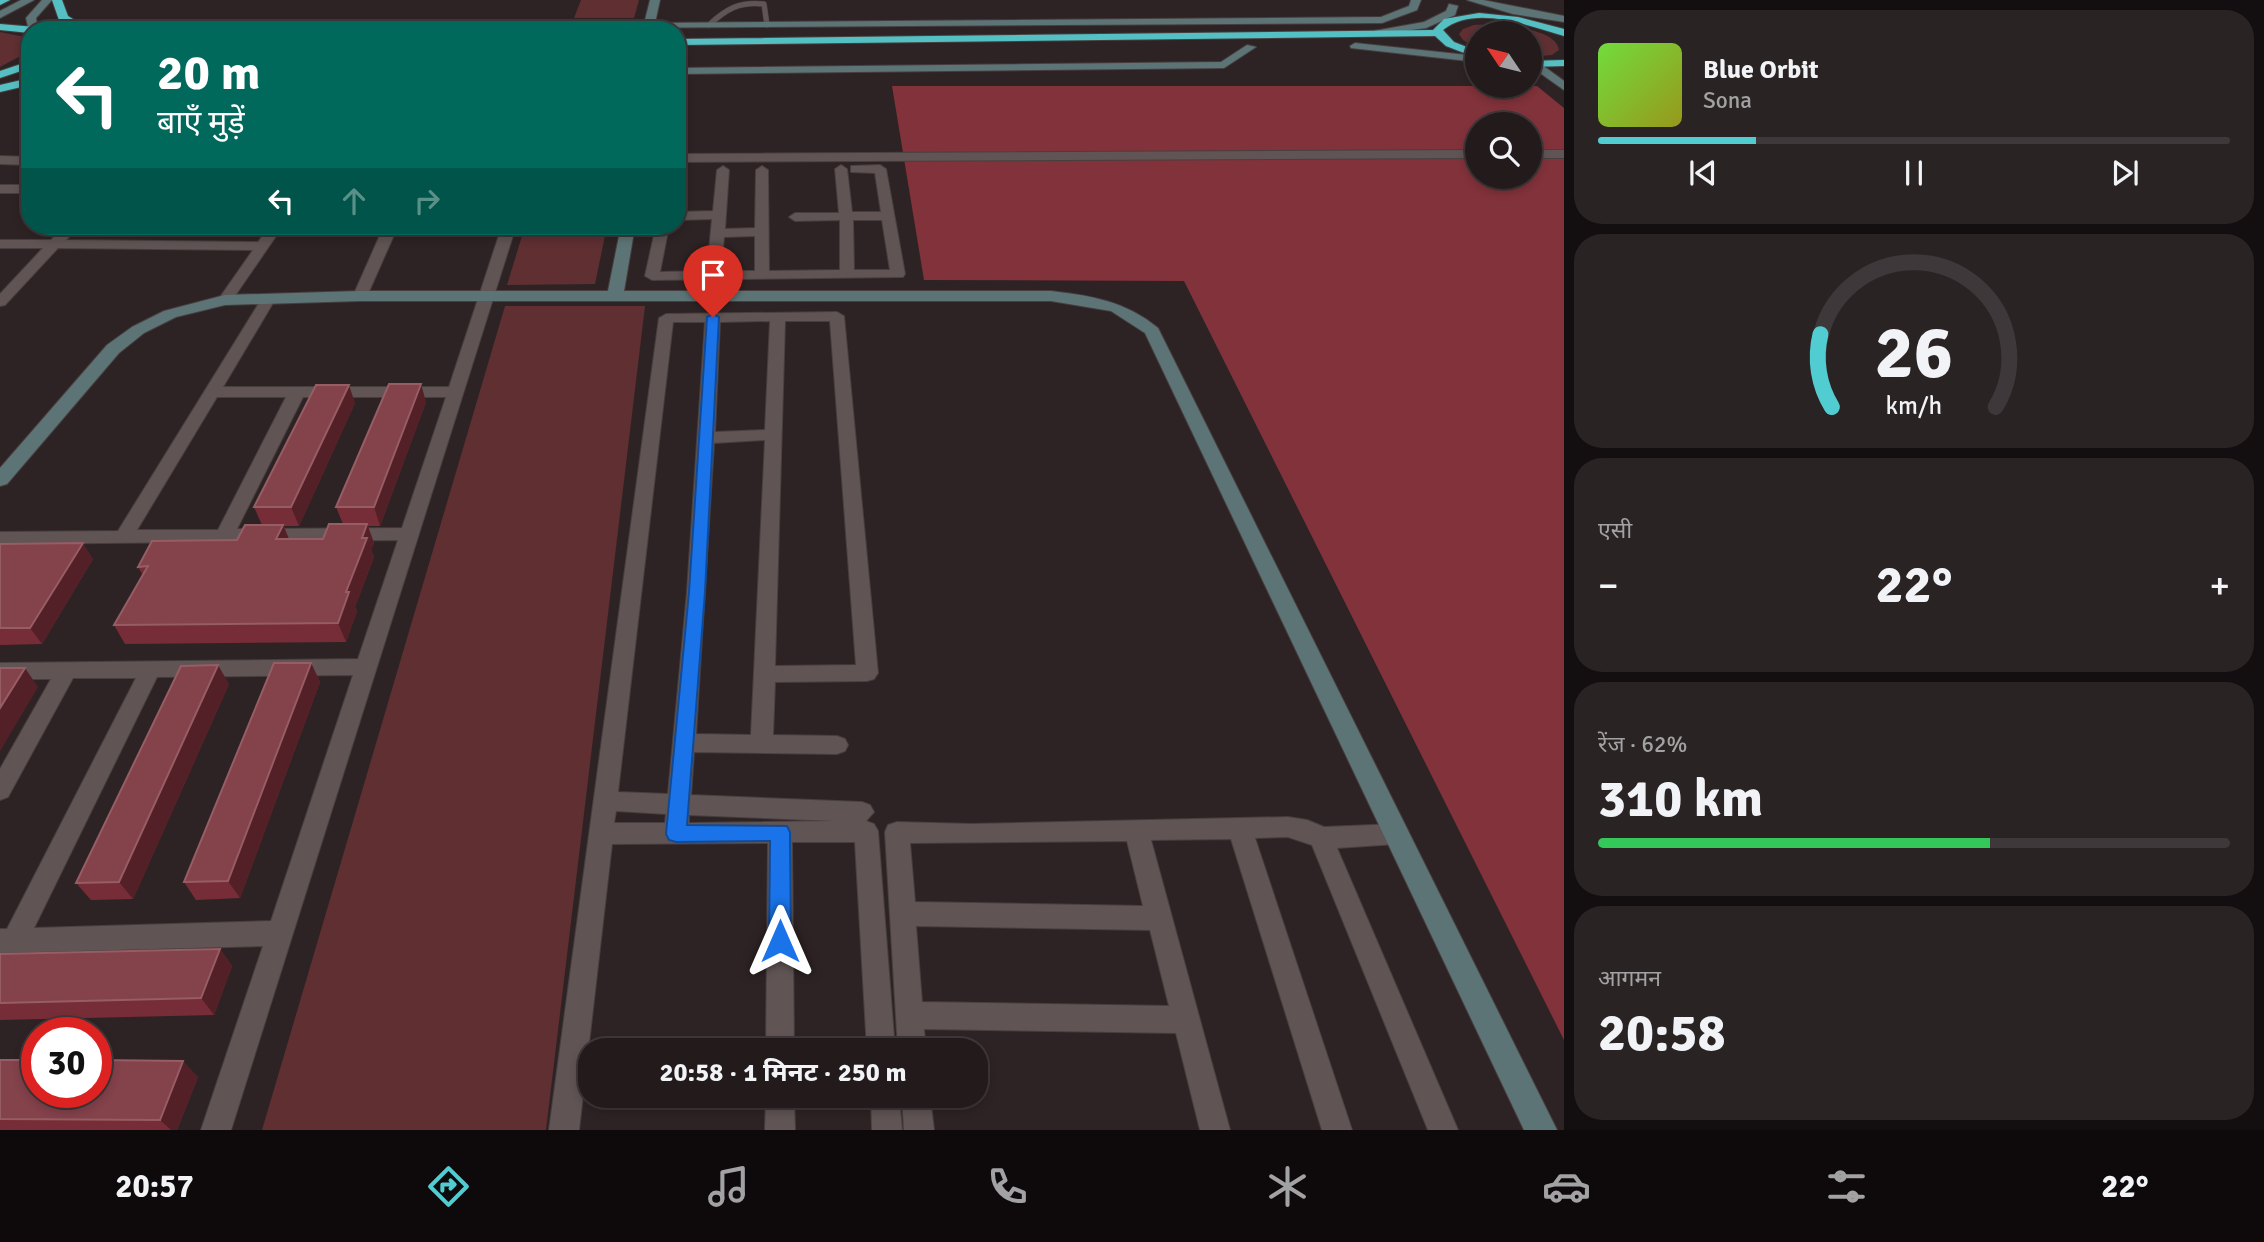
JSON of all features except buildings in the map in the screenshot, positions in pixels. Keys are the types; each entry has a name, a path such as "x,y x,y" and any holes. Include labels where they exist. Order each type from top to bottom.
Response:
{"highway":[{"path":"0,2 5,0"},
{"path":"57,0 63,18 69,21"},
{"path":"1438,33 1443,23 1489,17 1533,23 1563,32"},
{"path":"0,27 21,28"},
{"path":"686,42 1438,33 1450,44 1465,51"},
{"path":"686,51 1450,44"},
{"path":"1542,66 1562,65"},
{"path":"0,89 21,83"}],"street":[{"path":"0,15 29,0"},
{"path":"32,21 31,18 47,0"},
{"path":"650,21 655,0"},
{"path":"686,25 1382,20 1413,8 1416,0"},
{"path":"1464,0 1489,17"},
{"path":"1472,0 1513,11 1564,19"},
{"path":"1448,3 1468,18"},
{"path":"1343,34 1426,25 1451,13 1448,3"},
{"path":"1204,22 1264,35"},
{"path":"1355,46 1465,56"},
{"path":"686,71 1224,65 1251,47"},
{"path":"1542,72 1564,87"},
{"path":"686,158 1465,154"},
{"path":"1542,154 1564,154"},
{"path":"0,160 21,161"},
{"path":"841,169 848,275"},
{"path":"0,480 113,349 138,330 170,314 225,300 360,296 615,296 768,285 848,275 898,274 880,169 686,170"},
{"path":"714,276 723,170"},
{"path":"757,317 768,285 762,232 762,170"},
{"path":"0,189 21,189"},
{"path":"686,216 719,215"},
{"path":"795,217 888,216"},
{"path":"718,233 762,232"},
{"path":"2,299 63,235"},
{"path":"225,300 270,235"},
{"path":"360,296 387,235"},
{"path":"216,1130 506,235"},
{"path":"615,296 626,235"},
{"path":"660,235 652,276 714,276 768,285 1051,296 1097,301 1130,311 1152,331 1541,1130"},
{"path":"0,244 262,246"},
{"path":"124,536 269,298"},
{"path":"564,1130 666,318 837,316 867,673 764,674"},
{"path":"676,834 697,592 713,317"},
{"path":"762,744 774,458 771,435 778,317"},
{"path":"225,536 298,390"},
{"path":"212,392 455,392"},
{"path":"705,438 771,435"},
{"path":"0,538 409,534"},
{"path":"0,671 366,667"},
{"path":"0,790 67,670"},
{"path":"150,670 8,940 280,933"},
{"path":"683,743 837,745"},
{"path":"605,801 862,811"},
{"path":"911,1038 897,832 972,834 1288,827 1307,830 1321,838 1397,834"},
{"path":"1240,828 1337,1130"},
{"path":"1136,829 1216,1130"},
{"path":"601,834 866,831 880,1038"},
{"path":"780,832 780,1038"},
{"path":"1321,838 1443,1130"},
{"path":"902,914 1161,918"},
{"path":"908,1015 1186,1020"},
{"path":"780,1108 780,1130"},
{"path":"885,1108 887,1130"},
{"path":"917,1108 919,1130"}],"lane":[{"path":"709,25 728,6 753,1 764,4 767,25"}],"shaded area":[{"path":"581,0 639,0 634,18 574,18"},
{"path":"1465,28 1465,41 1459,34"},
{"path":"0,32 21,36 21,56 0,67"},
{"path":"1542,34 1555,42 1559,50 1552,55 1542,56"},
{"path":"892,86 1465,86 1465,98 1542,98 1542,90 1564,108 1564,1040 1184,281 924,280"},
{"path":"522,235 605,235 595,284 507,285"},
{"path":"505,306 645,306 546,1130 262,1130"}],"route":[{"path":"713,317 697,592 676,834 780,832 780,941"}]}
